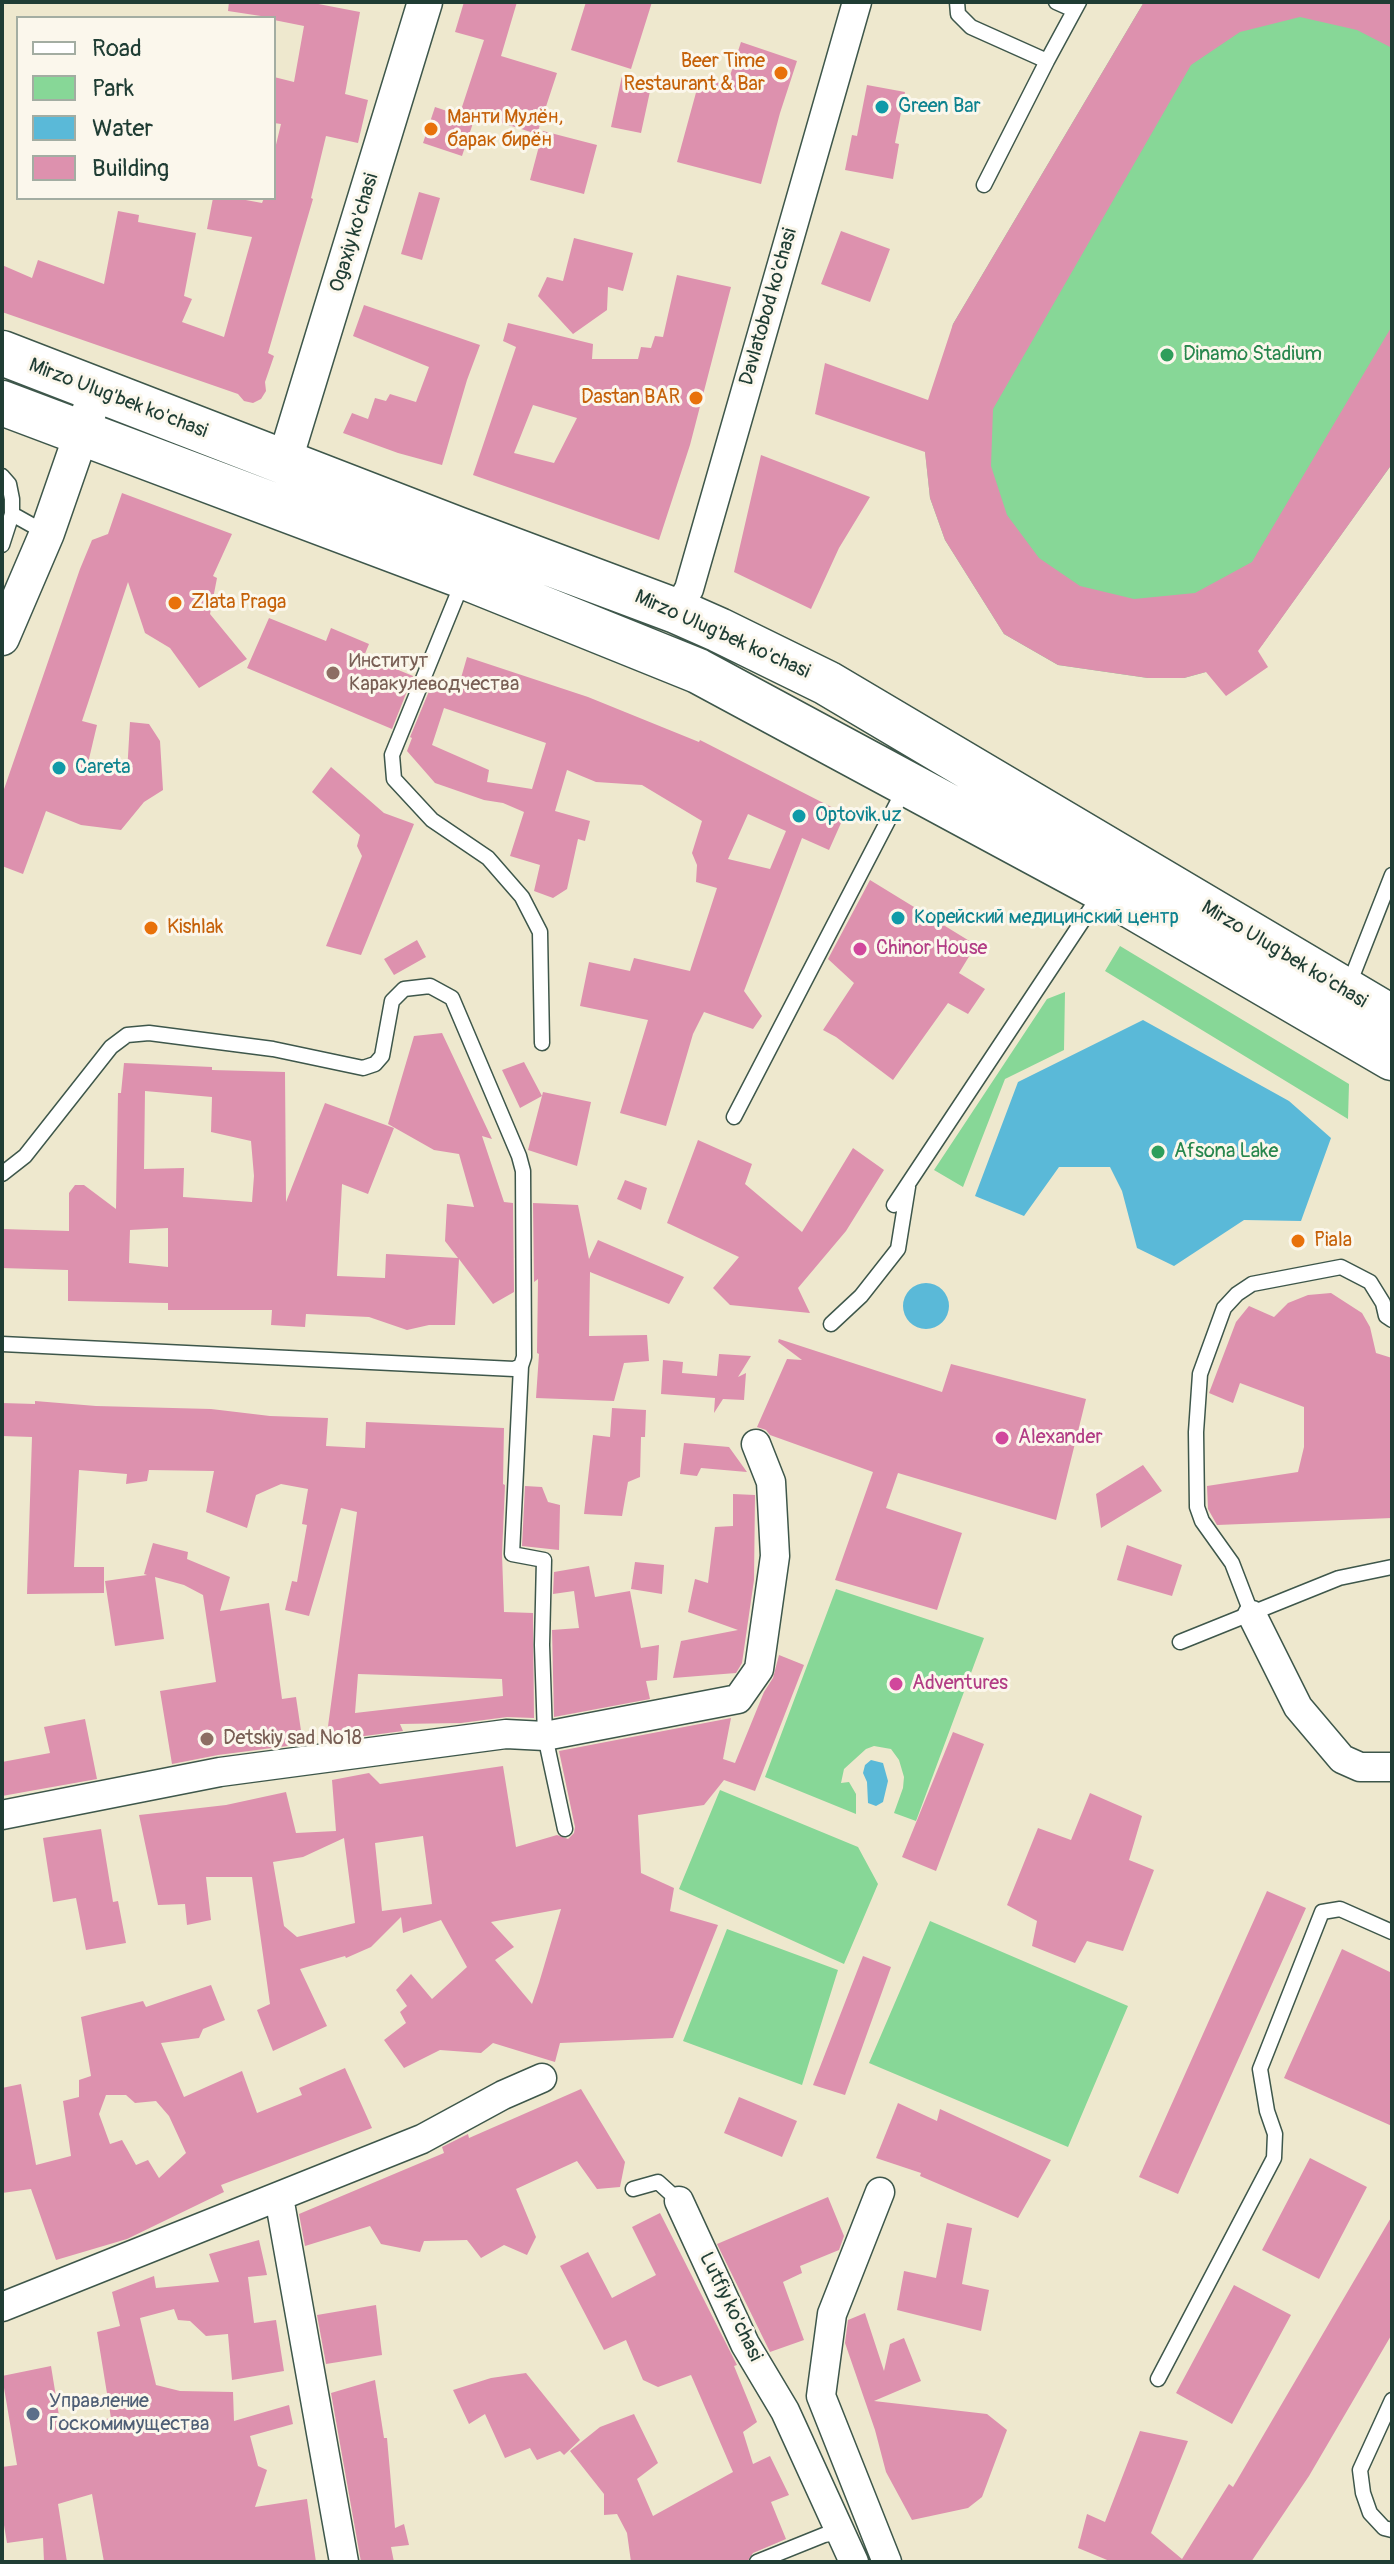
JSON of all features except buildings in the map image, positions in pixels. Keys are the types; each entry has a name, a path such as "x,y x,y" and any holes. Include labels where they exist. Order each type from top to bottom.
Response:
{"main road":[{"name":"Mirzo Ulug'bek ko'chasi","path":"2,353 676,611 827,683 1392,1018"},
{"name":"Mirzo Ulug'bek ko'chasi","path":"2,403 465,577 698,671 1104,890 1392,1058"}],"street":[{"name":"Ogaxiy ko'chasi","path":"284,463 425,2"},
{"name":"Davlatobod ko'chasi","path":"676,611 689,589 857,2"},
{"path":"2,638 47,533 97,389"},
{"path":"2,1815 220,1772 506,1734 545,1736 738,1699 759,1669 775,1556 771,1482 756,1444"},
{"path":"1252,1615 1298,1707 1342,1759 1360,1767 1392,1767"},
{"path":"2,2307 422,2139 503,2095 542,2078"},
{"path":"880,2192 832,2314 821,2396 887,2562"},
{"path":"279,2197 344,2562"},
{"name":"Lutfiy ko'chasi","path":"679,2201 745,2344 785,2411 854,2562"},
{"path":"785,2411 821,2396"}],"lane":[{"path":"957,2 958,14 971,27 1047,61"},
{"path":"984,185 1076,6 1056,2"},
{"path":"2,476 9,484 12,499 12,514 2,545"},
{"path":"12,514 47,533"},
{"path":"465,577 392,755 394,779 432,820 488,858 522,897 540,932 542,1043"},
{"path":"734,1117 908,782"},
{"path":"1346,991 1392,875"},
{"path":"894,1205 1104,890"},
{"path":"2,1174 25,1156 111,1047 127,1035 149,1033 273,1049 363,1068 375,1064 382,1056 392,1001 404,989 430,986 452,998 523,1171 524,1357 521,1366 512,1554 544,1560 542,1645 545,1736 565,1829"},
{"path":"831,1324 861,1296 898,1249 908,1185"},
{"path":"1252,1615 1232,1563 1202,1521 1197,1507 1196,1432 1200,1374 1224,1308 1252,1284 1341,1267 1370,1282 1383,1303 1386,1316 1392,1320"},
{"path":"2,1344 514,1369 521,1366"},
{"path":"1180,1642 1339,1578 1392,1567"},
{"path":"1158,2379 1274,2158 1275,2134 1267,2111 1260,2069 1322,1912 1340,1909 1392,1932"},
{"path":"633,2189 658,2182 679,2201"},
{"path":"1392,2400 1360,2470 1370,2513 1384,2528 1392,2530"},
{"path":"757,2562 824,2535 841,2532"}],"green space":[{"name":"Dinamo Stadium","path":"1144,2 1392,2 1392,464 1262,645 1224,667 1184,678 1148,678 1058,665 1004,634 945,540 930,498 925,451 953,324"},
{"path":"1120,946 1349,1084 1348,1119 1105,971"},
{"path":"1065,992 1064,1050 1005,1079 963,1187 934,1170 1047,999"},
{"path":"836,1589 984,1638 916,1821 894,1813 904,1777 899,1760 891,1749 874,1746 866,1749 844,1769 841,1783 849,1782 856,1794 856,1814 765,1777"},
{"path":"720,1790 858,1847 878,1884 844,1964 679,1889"},
{"path":"930,1921 1128,2006 1068,2147 869,2063"},
{"path":"727,1929 838,1970 802,2085 683,2041"}],"water":[{"name":"Afsona Lake","path":"1143,1020 1289,1101 1331,1138 1301,1221 1244,1220 1174,1266 1137,1248 1122,1191 1110,1167 1059,1167 1024,1216 975,1196 1018,1082"},
{"path":"926,1283 942,1290 949,1306 942,1322 926,1329 910,1322 903,1306 910,1290"},
{"path":"871,1760 883,1763 888,1781 883,1802 876,1806 868,1803 867,1782 863,1773 865,1765"}],"place":[{"name":"Beer Time Restaurant & Bar","path":"781,73"},
{"name":"Green Bar","path":"882,107"},
{"name":"Манти Мулён, барак бирён","path":"431,129"},
{"name":"Dinamo Stadium","path":"1167,355"},
{"name":"Dastan BAR","path":"696,398"},
{"name":"Zlata Praga","path":"175,603"},
{"name":"Институт Каракулеводчества","path":"333,673"},
{"name":"Careta","path":"59,768"},
{"name":"Optovik.uz","path":"799,816"},
{"name":"Корейский медицинский центр","path":"898,918"},
{"name":"Kishlak","path":"151,928"},
{"name":"Chinor House","path":"860,949"},
{"name":"Afsona Lake","path":"1158,1152"},
{"name":"Piala","path":"1298,1241"},
{"name":"Alexander","path":"1002,1438"},
{"name":"Adventures","path":"896,1684"},
{"name":"Detskiy sad №18","path":"207,1739"},
{"name":"Управление Госкомимущества","path":"33,2414"}]}
